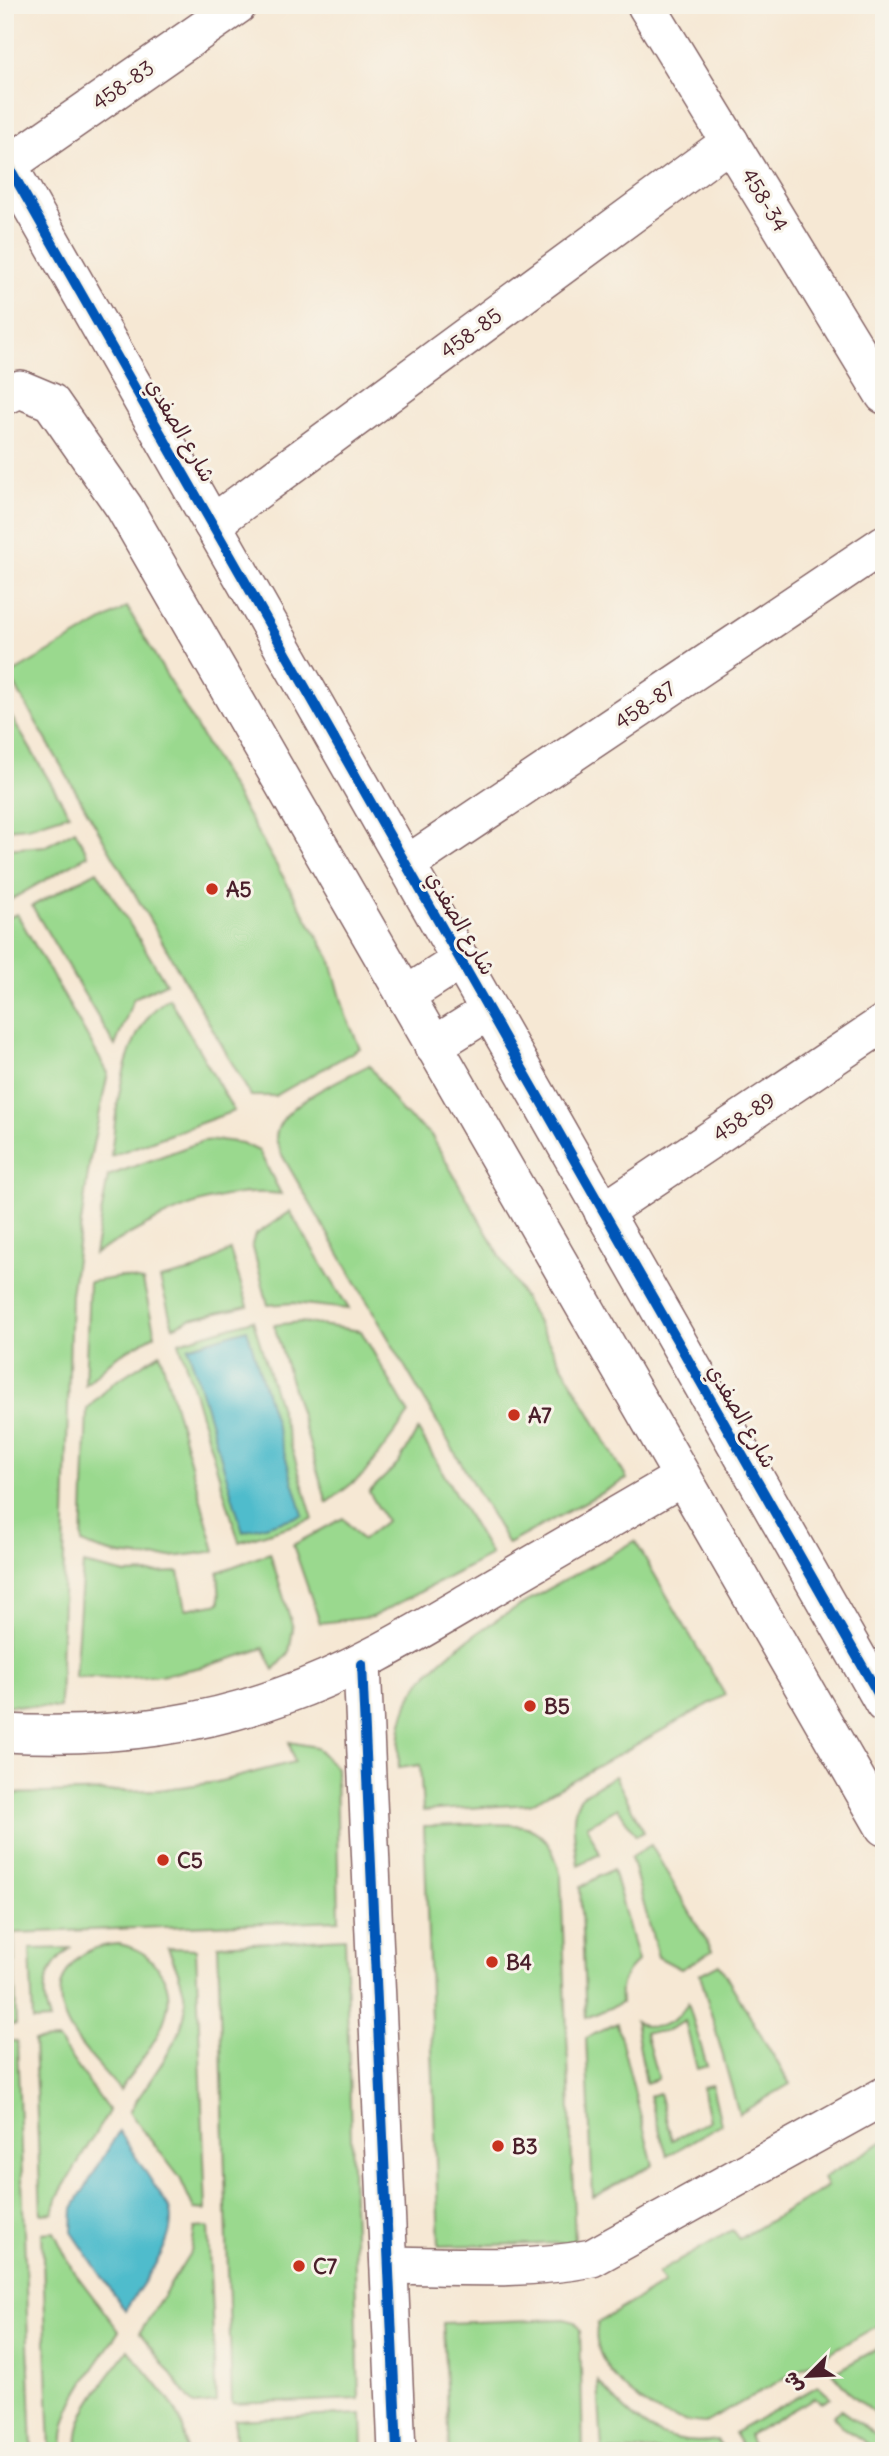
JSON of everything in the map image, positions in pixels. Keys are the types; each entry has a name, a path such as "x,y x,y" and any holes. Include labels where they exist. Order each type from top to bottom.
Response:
{"street":[{"name":"458-83","path":"7,163 238,5"},
{"name":"458-34","path":"646,5 884,395"},
{"name":"458-85","path":"212,524 730,142"},
{"name":"شارع الصفدي","path":"7,163 884,1704"},
{"path":"5,396 20,389 51,402 124,507 884,1827"},
{"name":"458-87","path":"406,865 884,544"},
{"path":"405,996 461,960"},
{"path":"433,1046 489,1011"},
{"name":"458-89","path":"603,1212 884,1023"},
{"path":"5,1733 54,1735 162,1727 232,1712 282,1697 362,1664 681,1478"},
{"path":"362,1664 397,2451"},
{"path":"389,2265 517,2266 593,2258 884,2096"}],"green space":[{"path":"127,607 330,958 346,1016 360,1048 275,1096 251,1096 9,675"},
{"path":"5,706 69,814 28,827 5,829"},
{"path":"75,830 88,855 5,903 5,849 46,846"},
{"path":"97,871 166,983 134,998 115,1046 32,906"},
{"path":"17,914 108,1073 90,1159 71,1295 60,1708 5,1705 5,919"},
{"path":"169,998 234,1111 111,1156 120,1092 132,1048 153,1011"},
{"path":"369,1065 401,1111 431,1135 627,1479 508,1544 276,1141 279,1127 298,1104"},
{"path":"203,1141 242,1143 259,1151 281,1194 230,1195 206,1200 161,1218 94,1254 108,1176"},
{"path":"290,1212 349,1309 293,1303 268,1305 252,1244 255,1235"},
{"path":"230,1250 248,1306 190,1319 173,1327 160,1279 197,1270"},
{"path":"121,1277 143,1281 155,1335 117,1356 85,1385 89,1282"},
{"path":"253,1320 313,1519 239,1542 179,1342"},
{"path":"300,1322 361,1331 409,1414 364,1474 327,1503 274,1325"},
{"path":"160,1353 215,1551 164,1557 115,1554 82,1543 87,1409 113,1383"},
{"path":"418,1430 491,1555 372,1617 320,1623 293,1545 343,1518 362,1540 386,1521 369,1492 398,1464"},
{"path":"635,1541 725,1695 530,1804 423,1811 420,1765 399,1768 399,1749 402,1722 408,1704 428,1674 451,1652 480,1631"},
{"path":"270,1553 293,1628 289,1653 274,1670 264,1648 194,1669 148,1677 75,1677 83,1564 126,1574 179,1572 186,1609 220,1603 218,1572"},
{"path":"289,1742 316,1747 336,1768 339,1920 14,1933 16,2025 5,2025 5,1794 158,1790 217,1782 294,1762"},
{"path":"615,1776 644,1832 636,1836 618,1808 587,1826 600,1854 578,1865 574,1830 577,1803 585,1794"},
{"path":"495,1824 529,1828 547,1843 557,1862 561,1877 575,2243 439,2246 424,1826"},
{"path":"651,1845 712,1951 681,1969 658,1957 631,1857"},
{"path":"613,1869 638,1961 624,1979 621,2003 586,2018 580,1887"},
{"path":"345,1938 359,2399 232,2404 218,1945"},
{"path":"119,1944 142,1952 155,1964 167,1985 169,2001 159,2033 120,2090 74,2035 65,2019 61,2003 61,1987 73,1963 97,1948"},
{"path":"70,1948 55,1964 46,1980 46,2009 50,2020 33,2021 30,1949"},
{"path":"168,1948 196,1949 206,2210 194,2209 180,2178 129,2112 170,2049 185,2011 180,1979"},
{"path":"719,1964 790,2084 739,2114 700,1974"},
{"path":"688,2003 707,2066 697,2069 685,2021 664,2032 645,2032 658,2079 646,2083 635,2021 650,2027 665,2024 678,2016"},
{"path":"617,2023 653,2165 593,2197 586,2038"},
{"path":"58,2040 109,2111 58,2196 53,2213 41,2214 34,2041"},
{"path":"5,2041 17,2041 32,2451 5,2451"},
{"path":"712,2085 721,2124 667,2156 649,2096 659,2093 672,2140 709,2121 702,2087"},
{"path":"884,2141 884,2322 705,2423 664,2415 642,2402 621,2384 604,2361 599,2349 596,2336 598,2323 664,2283 658,2273 732,2230 739,2239 827,2187 823,2178"},
{"path":"208,2227 216,2403 194,2405 140,2333 191,2251 195,2228"},
{"path":"54,2232 72,2269 119,2331 73,2403 63,2435 63,2451 50,2451 42,2233"},
{"path":"565,2319 575,2322 580,2330 583,2451 449,2451 443,2323"},
{"path":"884,2345 884,2421 850,2393 833,2373"},
{"path":"128,2350 175,2409 185,2436 186,2451 79,2451 80,2424 86,2411"},
{"path":"598,2381 623,2408 649,2429 680,2440 717,2440 724,2451 602,2451"},
{"path":"818,2386 831,2398 822,2403 814,2398 749,2435 756,2451 745,2451 734,2433"},
{"path":"841,2410 884,2441 884,2451 878,2451 843,2427 833,2416"},
{"path":"362,2414 363,2451 236,2451 235,2420"}],"water":[{"path":"247,1329 303,1515 243,1532 188,1347"},
{"path":"119,2131 169,2208 171,2220 158,2261 125,2311 72,2232 73,2208"}],"cycle path":[{"path":"5,160 884,1704"},
{"path":"362,1664 397,2451"}],"place":[{"name":"A5","path":"212,889"},
{"name":"A7","path":"514,1415"},
{"name":"B5","path":"530,1706"},
{"name":"C5","path":"163,1860"},
{"name":"B4","path":"492,1962"},
{"name":"B3","path":"498,2146"},
{"name":"C7","path":"299,2266"}]}
